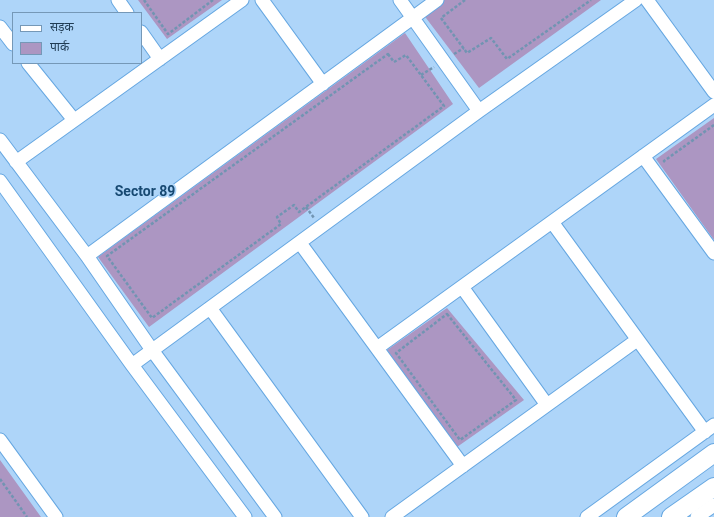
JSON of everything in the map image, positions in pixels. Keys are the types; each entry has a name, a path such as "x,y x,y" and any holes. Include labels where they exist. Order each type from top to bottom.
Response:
{"street":[{"path":"118,0 126,12"},
{"path":"16,162 242,0"},
{"path":"262,0 322,84"},
{"path":"400,0 479,111"},
{"path":"87,256 437,0"},
{"path":"132,365 479,111 636,0"},
{"path":"647,0 714,92"},
{"path":"0,27 12,43"},
{"path":"142,33 160,59"},
{"path":"29,64 74,120"},
{"path":"377,348 714,105"},
{"path":"0,140 87,256 152,350 275,517"},
{"path":"643,156 714,253"},
{"path":"0,181 132,365 245,517"},
{"path":"552,222 637,340 709,429 587,517"},
{"path":"300,243 463,466"},
{"path":"462,287 548,405"},
{"path":"210,308 362,517"},
{"path":"392,517 637,340"},
{"path":"0,440 56,517"},
{"path":"626,517 714,453"},
{"path":"671,517 714,487"},
{"path":"698,517 714,505"}],"path":[{"path":"144,0 168,34 213,0"},
{"path":"465,0 441,18 467,53 491,38 507,59 591,0"},
{"path":"388,54 394,62 406,55 444,106 299,212 294,205 276,216 282,224 152,318 107,256 388,54"},
{"path":"664,160 714,125"},
{"path":"447,314 516,400 460,440 396,352 447,314"},
{"path":"0,480 27,517"}],"green space":[{"path":"138,0 222,0 167,39"},
{"path":"442,0 601,0 479,88 423,14"},
{"path":"405,33 453,104 149,327 98,257"},
{"path":"714,118 714,240 656,159"},
{"path":"447,308 524,400 457,447 387,350"},
{"path":"0,460 41,517 0,517"}],"district":[{"name":"Sector 89","path":"145,192"}]}
